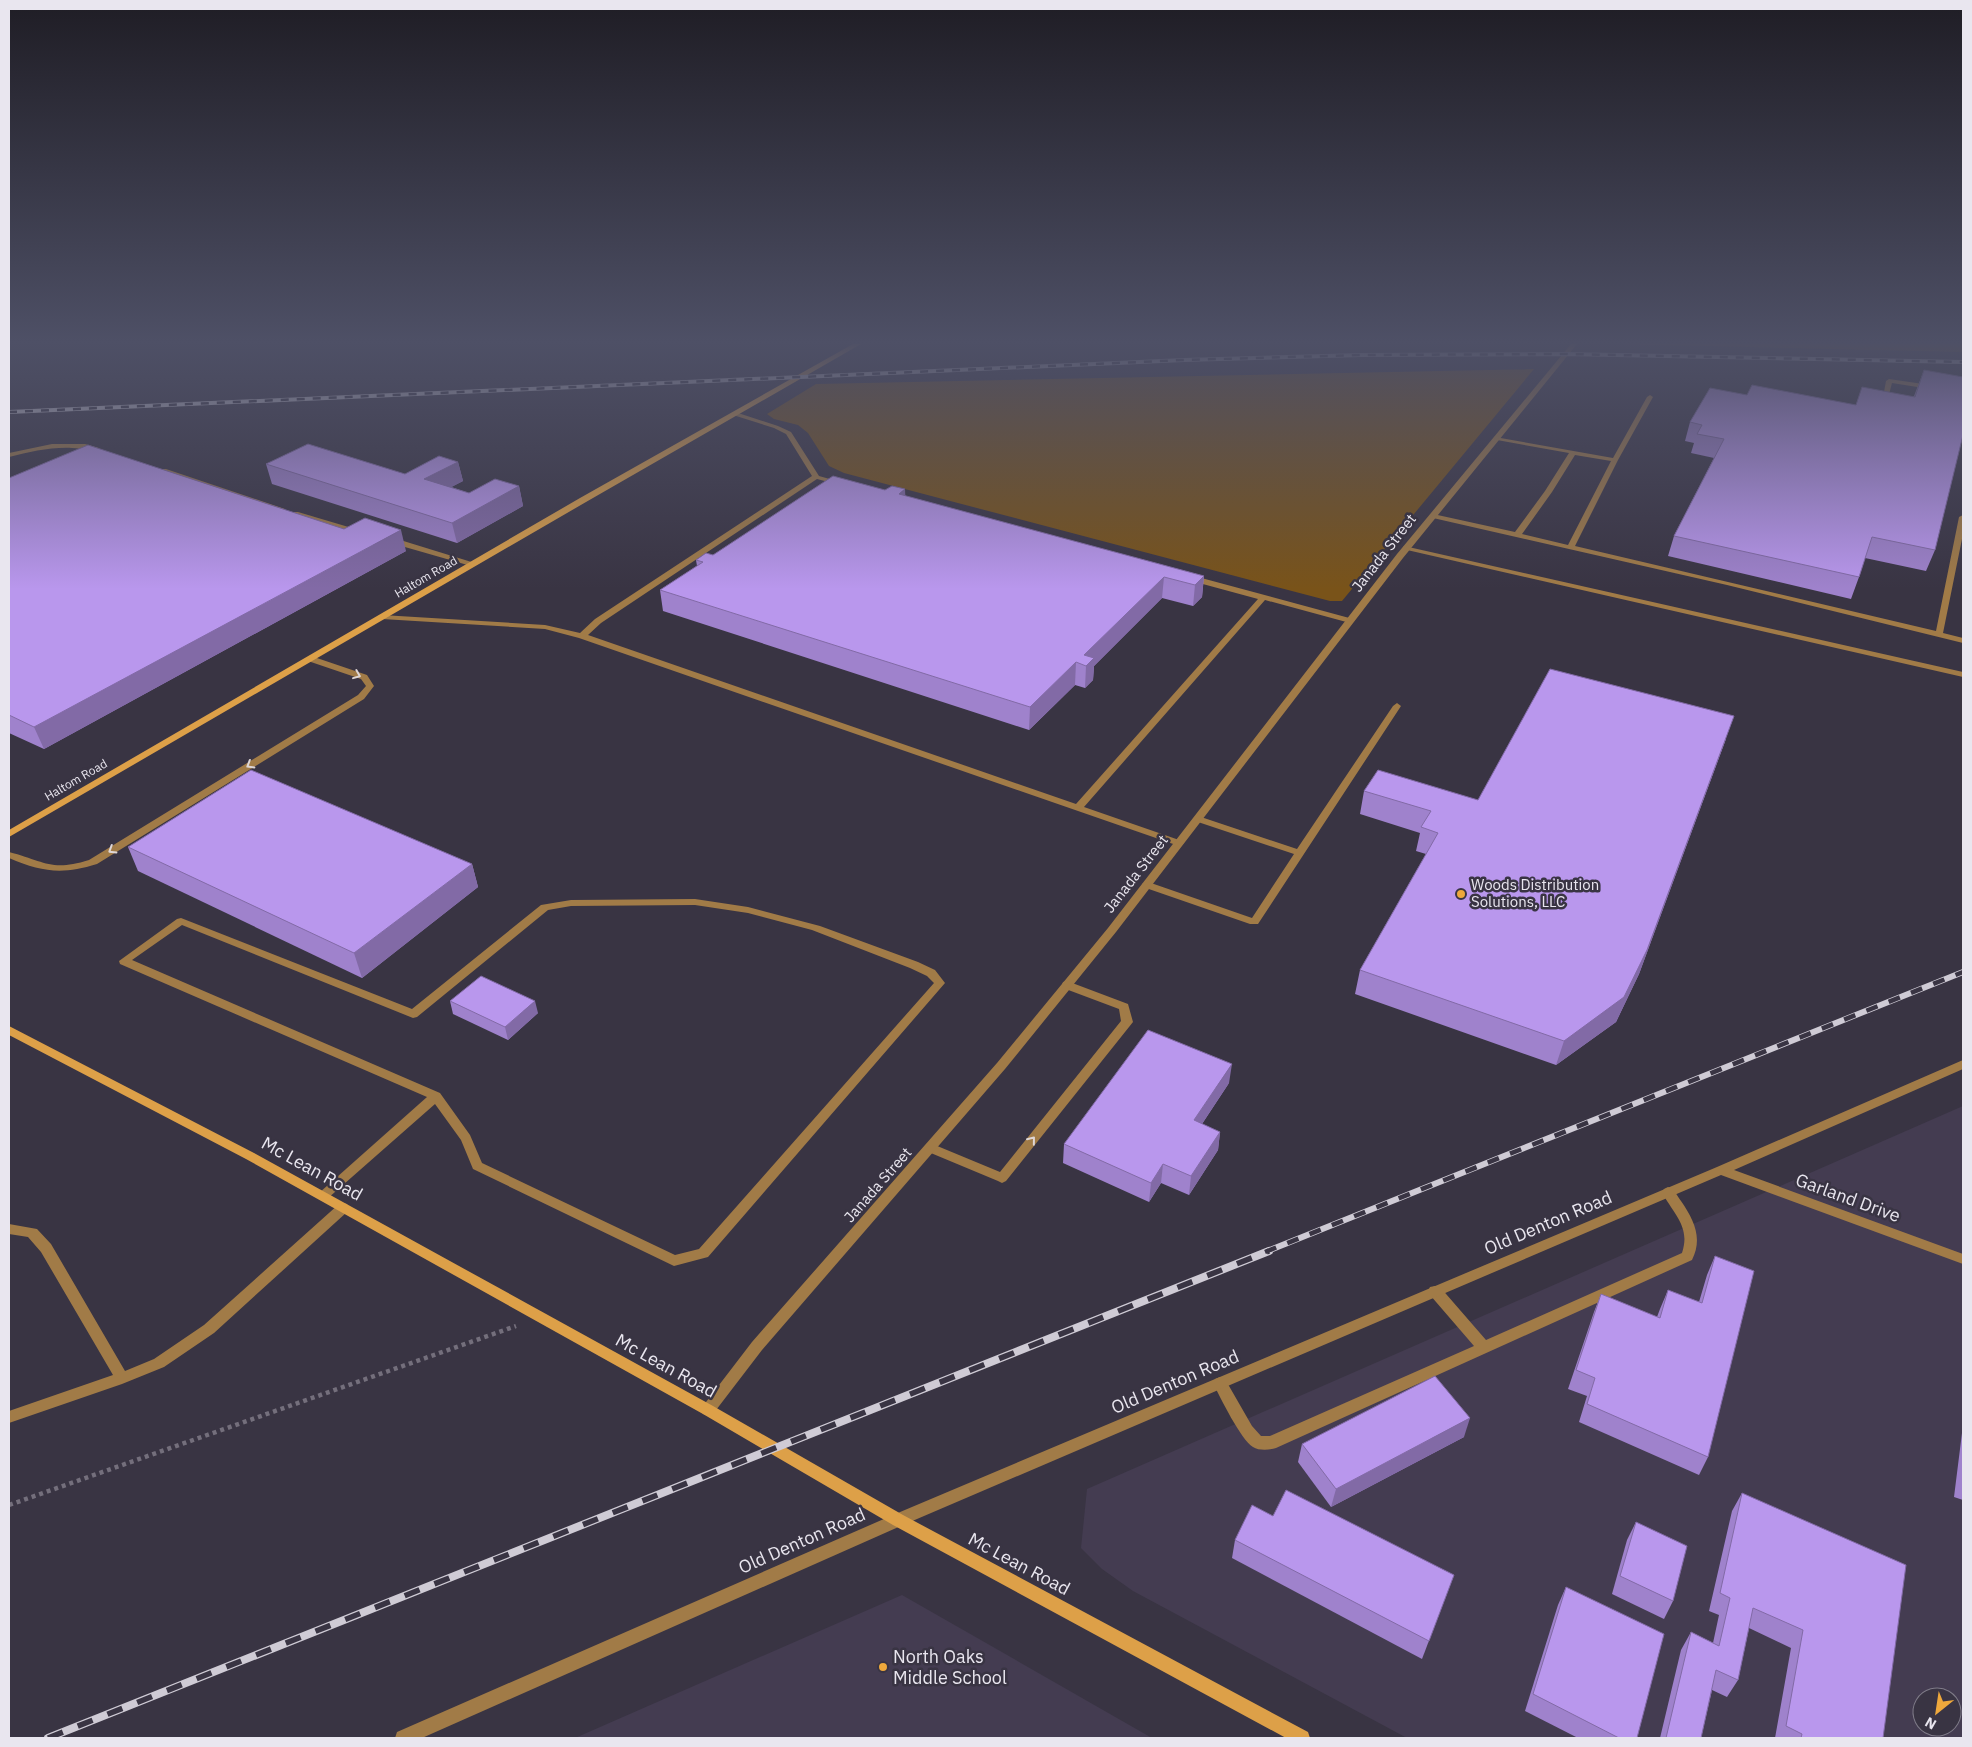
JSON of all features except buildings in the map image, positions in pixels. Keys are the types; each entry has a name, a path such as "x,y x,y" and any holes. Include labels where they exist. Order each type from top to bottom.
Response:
{"main road":[{"name":"Haltom Road","path":"9,834 715,426"},
{"name":"Mc Lean Road","path":"9,1030 250,1156 708,1410 898,1520 1302,1738"}],"street":[{"path":"771,426 789,433 816,477 845,485"},
{"name":"Janada Street","path":"708,1410 757,1346 930,1148 1066,985 1147,885 1407,548 1507,426"},
{"path":"1571,547 1634,426"},
{"path":"1497,438 1615,460"},
{"path":"9,455 36,447 87,447 104,451"},
{"path":"1517,535 1548,492 1573,452"},
{"path":"161,469 300,515 363,532"},
{"path":"582,636 598,621 816,477"},
{"path":"1433,516 1571,547 1963,641"},
{"path":"1939,634 1962,531 1963,517"},
{"path":"390,540 474,564"},
{"path":"1407,548 1963,675"},
{"path":"1187,577 1350,621"},
{"path":"1078,808 1263,598"},
{"path":"382,617 545,627 582,636 1179,843"},
{"path":"9,855 33,865 61,870 75,869 92,862 361,697 370,686 364,677 311,659"},
{"path":"1147,885 1254,922 1397,706"},
{"path":"1198,819 1300,852"},
{"path":"695,902 748,910 816,928 914,964 931,973 940,983 703,1253 674,1261 477,1166 466,1138 436,1096 124,961 181,921 413,1014 545,907 571,903 695,902"},
{"path":"930,1148 1002,1178 1127,1022 1124,1007 1066,985"},
{"name":"Old Denton Road","path":"403,1738 898,1520 1721,1170 1963,1064"},
{"path":"323,1196 436,1096"},
{"name":"Garland Drive","path":"1721,1170 1963,1259"},
{"path":"1220,1383 1247,1431 1257,1442 1271,1443 1687,1256 1692,1244 1692,1231 1668,1192"},
{"path":"9,1417 122,1378 159,1363 209,1329 343,1208"},
{"path":"9,1229 32,1233 46,1248 122,1378"},
{"path":"1436,1291 1483,1348"}],"path":[{"path":"9,1505 540,1317"}],"shaded area":[{"path":"799,426 1487,426 1342,601 1330,601 844,473 829,466 808,433"},
{"path":"1963,1106 1963,1738 1407,1738 1133,1591 1102,1569 1081,1548 1087,1489"},
{"name":"North Oaks Middle School","path":"902,1595 1152,1738 575,1738"}],"railway":[{"path":"1265,1252 1963,972"},
{"path":"48,1738 1269,1251"}],"place":[{"name":"Woods Distribution Solutions, LLC","path":"1461,894"},
{"name":"North Oaks Middle School","path":"883,1667"}]}
